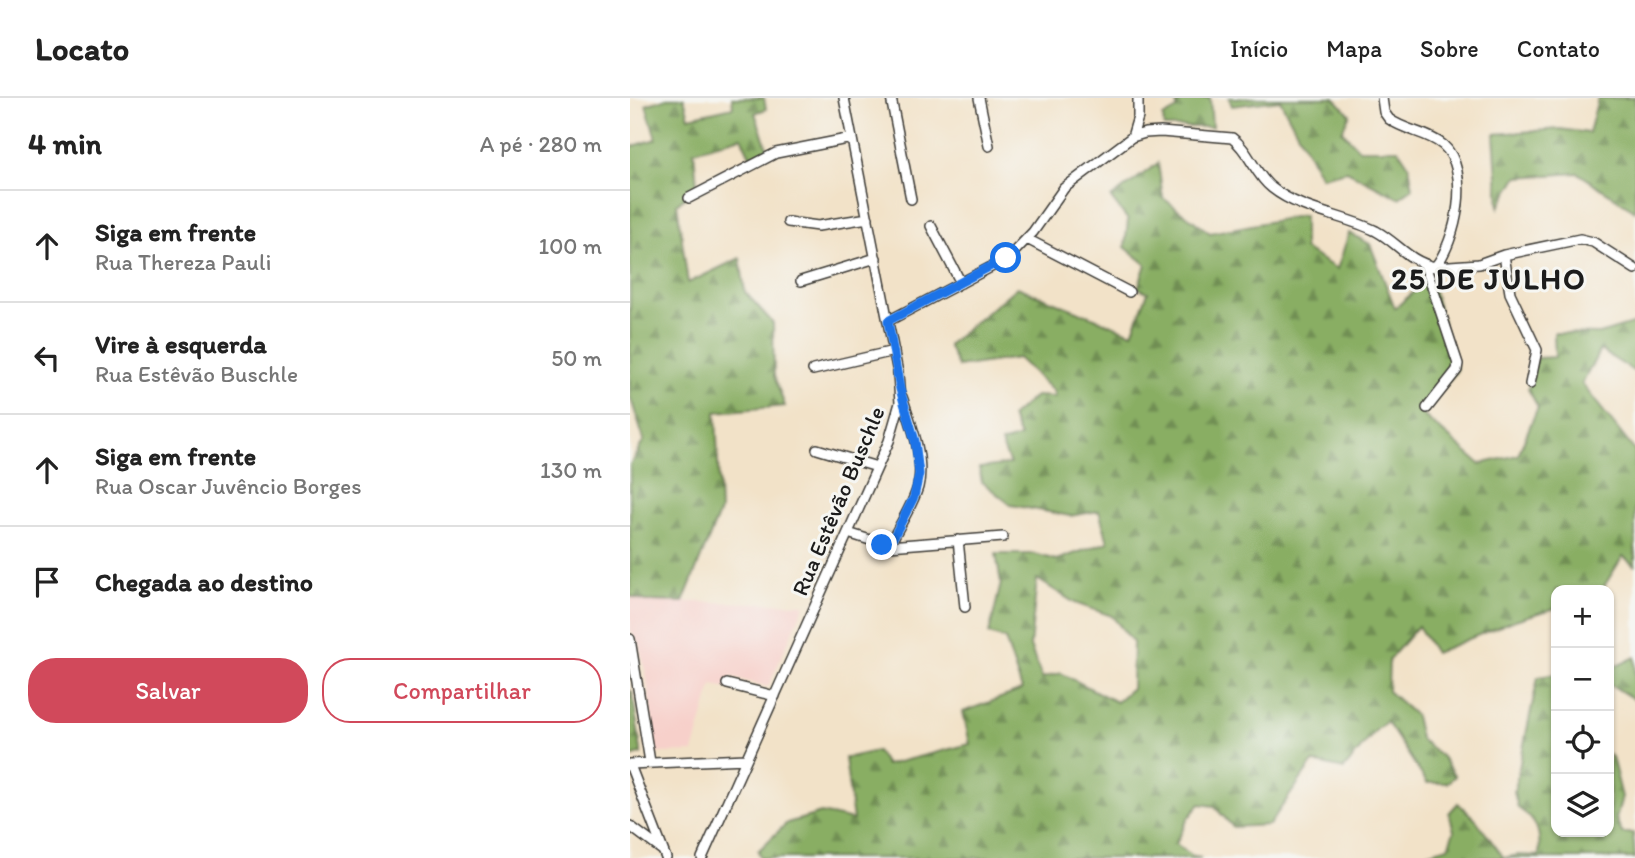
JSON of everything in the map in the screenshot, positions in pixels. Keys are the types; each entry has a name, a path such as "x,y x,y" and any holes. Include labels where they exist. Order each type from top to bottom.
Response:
{"street":[{"name":"Rua Estêvão Buschle","path":"702,858 897,417 900,389 894,351 844,98"},
{"path":"891,98 911,199"},
{"path":"979,98 989,146"},
{"path":"1132,137 1138,117 1139,98"},
{"path":"1382,98 1384,112 1389,119 1441,143 1455,163 1459,181 1450,240 1445,253 1430,266"},
{"path":"888,321 1000,262 1027,239 1064,188 1132,137 1145,133 1232,138 1263,180 1274,190 1287,198 1375,230 1408,256 1430,266 1479,264 1580,239 1593,242 1635,269"},
{"path":"689,198 776,153 852,138"},
{"path":"788,222 818,226 868,218"},
{"path":"931,226 961,282"},
{"path":"1027,239 1129,292"},
{"path":"1504,256 1510,293 1537,350 1530,384"},
{"path":"801,281 876,258"},
{"path":"1427,408 1458,370 1430,266"},
{"path":"813,370 894,351"},
{"path":"889,546 914,497 919,480 915,441 900,389"},
{"path":"817,449 877,467"},
{"path":"848,533 889,546 1003,537"},
{"path":"958,540 965,607"},
{"path":"630,639 650,762"},
{"path":"727,684 775,696"},
{"path":"665,855 630,764 746,759"},
{"path":"630,826 665,855"}],"shaded area":[{"path":"630,596 646,601 805,604 768,687 731,677 728,688 712,685 693,752 656,753 646,674 639,645 630,629"}],"green space":[{"path":"667,98 684,98 689,117 733,107 732,98 764,98 766,109 755,113 768,150 758,159 751,158 741,137 694,151 697,185 677,204 688,283 740,258 745,292 773,323 774,376 785,406 716,412 720,511 683,602 646,601 630,596 630,465 644,440 630,396 630,147 656,139 646,105"},
{"path":"1176,98 1210,98 1212,127 1164,127 1163,117 1177,109"},
{"path":"1229,98 1334,98 1350,114 1342,131 1359,149 1398,149 1409,166 1413,188 1399,198 1347,171 1321,177 1280,100 1232,106"},
{"path":"1598,98 1635,98 1635,211 1578,173 1517,177 1499,207 1494,134 1560,129 1589,133"},
{"path":"1158,163 1163,198 1210,233 1304,215 1304,249 1337,269 1349,233 1370,244 1395,308 1430,278 1457,370 1423,415 1480,464 1518,455 1538,407 1528,389 1537,358 1555,357 1554,333 1599,334 1635,323 1635,372 1600,350 1582,384 1635,451 1635,566 1623,556 1605,585 1551,585 1551,609 1515,620 1435,653 1418,626 1389,660 1388,691 1415,715 1420,739 1442,757 1455,776 1447,783 1427,783 1387,722 1377,729 1344,769 1313,762 1269,825 1233,827 1214,806 1200,804 1188,818 1176,844 1191,855 1201,858 761,858 758,851 787,823 821,813 853,820 845,758 877,751 886,765 970,744 963,712 1022,690 1005,639 989,634 1001,583 996,554 1035,554 1056,560 1108,542 1099,511 1070,516 1011,505 982,482 979,468 1010,464 1001,443 1020,437 1011,417 1035,396 1055,397 1053,391 1018,358 958,367 948,345 1017,287 1132,333 1148,292 1138,288 1146,264 1125,247 1128,220 1111,198","holes":["1037,579 1075,603 1112,616 1133,642 1132,688 1116,702 1061,673 1042,678 1030,646"]},
{"path":"1635,657 1635,700 1614,687 1614,666"},
{"path":"1551,675 1551,837 1614,837 1614,765 1622,797 1616,819 1622,833 1633,833 1635,858 1504,858 1518,855 1539,856 1537,828 1518,808 1514,792 1538,677"},
{"path":"630,691 641,754 630,757"},
{"path":"1458,803 1476,820 1504,858 1411,858 1448,847 1454,831 1449,813"}],"district":[{"name":"25 DE JULHO","path":"1489,278"}],"route":[{"path":"882,545 889,546 914,497 919,480 915,441 900,389 888,321 1006,258"}]}
